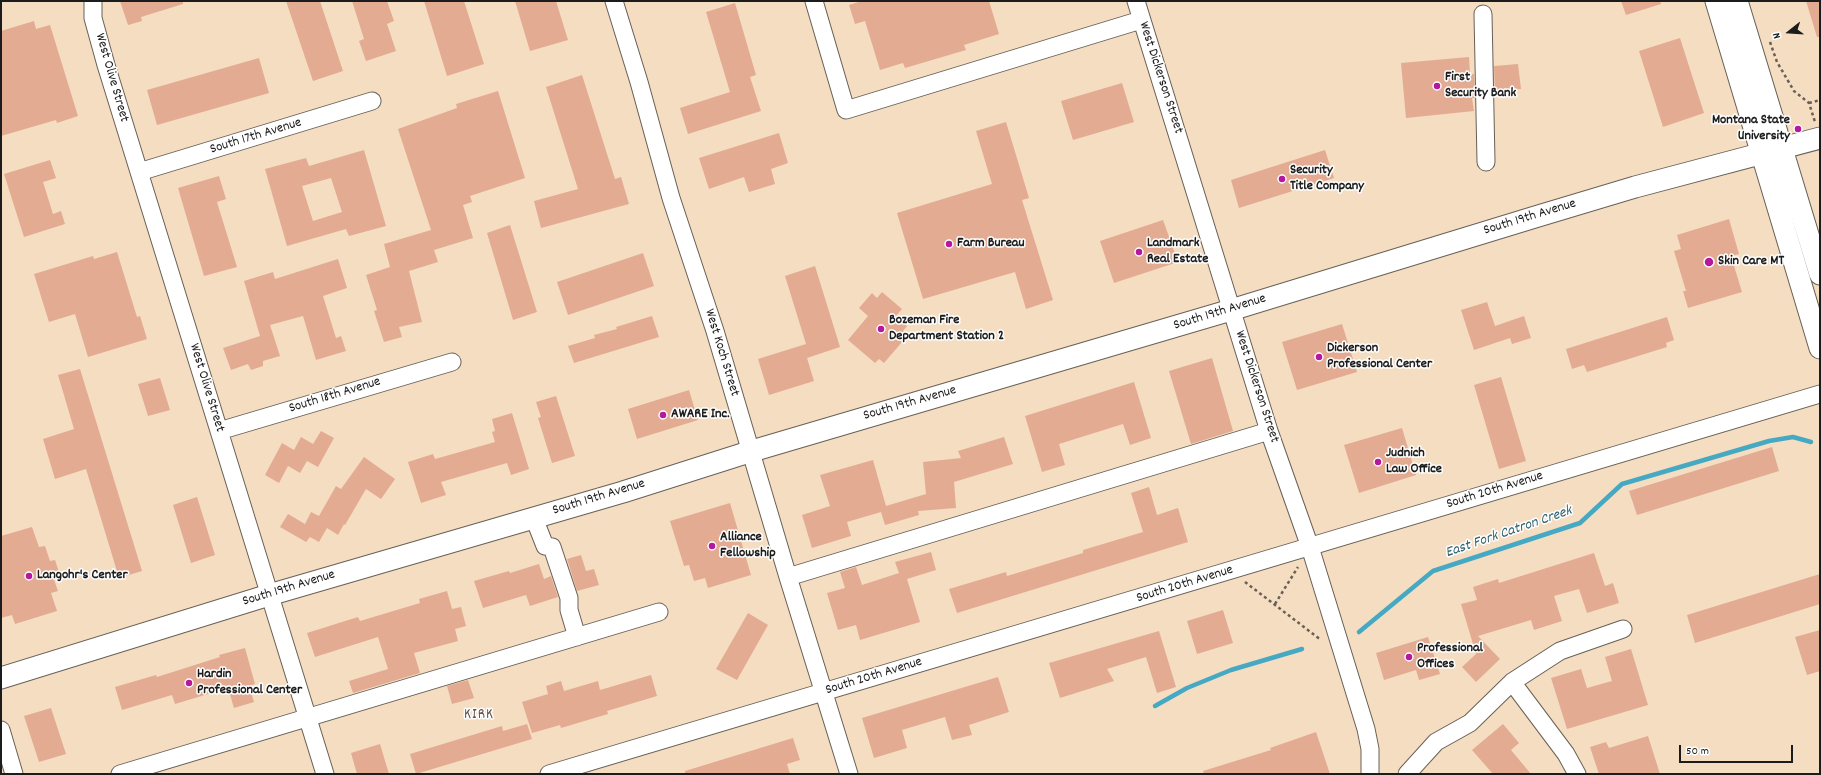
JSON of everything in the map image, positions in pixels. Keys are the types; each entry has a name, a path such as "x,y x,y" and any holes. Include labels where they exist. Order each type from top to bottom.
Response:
{"main road":[{"path":"1716,1 1820,348"},
{"path":"1737,1 1783,147 1820,274"},
{"name":"South 19th Avenue","path":"1,678 269,595 622,492 752,451 1231,310 1535,216 1635,187 1820,138"}],"street":[{"name":"West Olive Street","path":"92,1 93,18 139,172 325,774"},
{"name":"West Koch Street","path":"614,1 639,82 671,198 715,331 752,451 788,577 849,774"},
{"path":"814,1 846,110 1141,20"},
{"name":"West Dickerson Street","path":"1136,1 1269,431 1310,547 1366,729 1370,749 1370,774"},
{"path":"1483,14 1486,162"},
{"name":"South 17th Avenue","path":"139,172 372,101"},
{"name":"South 18th Avenue","path":"219,431 452,362"},
{"name":"South 20th Avenue","path":"549,774 1820,394"},
{"path":"788,577 1269,431"},
{"path":"534,518 545,546 552,547 569,598 570,610 577,637"},
{"path":"120,774 658,612"},
{"path":"1407,774 1436,742 1470,723 1512,682 1560,651 1623,629"},
{"path":"1512,682 1566,754 1577,774"},
{"path":"1,730 14,774"}],"path":[{"path":"1768,35 1776,62 1794,91 1809,103 1820,138"},
{"path":"1809,103 1820,100"},
{"path":"1275,604 1310,547"},
{"path":"1231,571 1344,657"}],"building":[{"path":"120,1 183,1 183,4 141,17 142,21 128,25"},
{"path":"286,1 320,1 343,71 313,81"},
{"path":"352,1 387,1 394,21 387,24 396,51 366,61 359,41 364,39"},
{"path":"424,1 464,1 484,64 447,76"},
{"path":"515,1 556,1 568,40 530,51"},
{"path":"862,1 989,1 999,34 964,45 966,50 905,68 903,63 880,70 865,21 855,24 849,5"},
{"path":"1621,1 1660,1 1661,4 1626,15"},
{"path":"1806,1 1820,1 1820,37 1817,37"},
{"path":"735,3 756,75 750,77 761,111 688,134 680,108 730,92 706,12"},
{"path":"34,21 36,29 50,25 78,116 57,123 56,120 1,136 1,31"},
{"path":"1680,38 1704,113 1663,127 1639,51"},
{"name":"First Security Bank","path":"1469,57 1470,74 1474,74 1475,98 1472,98 1474,111 1406,118 1401,63"},
{"path":"259,58 269,93 157,125 147,90"},
{"path":"1518,64 1521,89 1495,91 1495,96 1494,66"},
{"path":"582,75 615,179 621,177 629,204 541,228 534,201 578,189 546,87"},
{"path":"1122,83 1134,122 1073,140 1061,101"},
{"path":"498,91 525,178 470,196 472,202 463,205 473,238 434,250 438,262 409,271 422,322 399,327 402,337 384,342 374,311 377,310 366,275 390,267 384,244 431,230 398,129 457,108 456,104"},
{"path":"1006,122 1029,198 1022,200 1053,300 1026,309 1015,272 923,299 897,213 992,184 976,131"},
{"path":"779,133 788,163 771,169 775,184 749,192 744,177 709,189 699,158"},
{"path":"364,150 386,226 349,236 346,229 287,246 265,169 306,158 309,166","holes":["331,178 342,212 313,221 302,186"]},
{"name":"Security Title Company","path":"1325,150 1334,178 1239,208 1231,180"},
{"path":"50,160 56,178 43,182 53,214 61,211 65,224 24,237 4,174"},
{"path":"219,176 226,199 217,202 237,267 204,276 178,188"},
{"path":"1729,219 1739,254 1731,256 1742,292 1688,308 1683,291 1686,291 1674,251 1681,249 1677,235"},
{"name":"Landmark Real Estate","path":"1163,220 1178,262 1114,283 1100,241"},
{"path":"510,225 537,312 513,320 487,233"},
{"path":"117,252 137,317 140,316 147,339 88,357 75,314 49,322 34,274 93,256 94,259"},
{"path":"643,253 654,286 568,315 557,282"},
{"path":"338,259 347,288 323,296 336,338 341,336 346,351 316,360 303,316 270,325 280,356 263,361 263,366 251,370 248,364 231,370 223,348 260,336 244,281 273,272 275,279"},
{"path":"815,266 840,347 807,358 814,381 769,395 758,359 806,344 785,276"},
{"name":"Bozeman Fire Department Station 2","path":"882,292 902,309 896,316 907,326 903,331 908,335 884,363 879,359 875,363 848,340 868,316 859,308 872,293 877,298"},
{"path":"1487,302 1495,326 1524,316 1531,338 1512,344 1510,338 1474,350 1461,310"},
{"path":"652,316 659,337 574,363 568,346 595,338 594,335 617,329 616,327"},
{"path":"1667,317 1674,340 1666,343 1667,347 1587,372 1584,365 1572,369 1566,349"},
{"name":"Dickerson Professional Center","path":"1342,324 1357,372 1297,390 1282,342"},
{"path":"1212,358 1233,431 1191,444 1169,371"},
{"path":"80,369 142,571 119,578 86,469 55,479 43,439 74,429 58,375"},
{"path":"1501,377 1526,461 1499,469 1474,385"},
{"path":"160,378 170,410 148,416 138,384"},
{"path":"1134,382 1151,438 1130,445 1123,424 1059,444 1065,465 1042,472 1025,416"},
{"name":"AWARE Inc.","path":"689,390 698,420 637,439 628,409"},
{"path":"556,396 575,456 552,463 538,418 541,417 536,402"},
{"path":"512,413 529,469 511,475 507,463 441,482 446,495 421,503 408,462 433,454 435,459 495,442 492,432 495,431 492,419"},
{"path":"1402,428 1416,475 1359,493 1344,445"},
{"path":"321,431 334,438 318,467 307,461 300,473 288,466 279,483 265,475 282,443 294,450 301,437 313,444"},
{"path":"1004,437 1013,464 954,482 956,508 918,511 919,515 885,525 881,512 847,522 851,536 812,548 802,515 830,506 820,475 873,460 886,506 926,494 923,462 961,458 958,451"},
{"path":"1772,447 1779,471 1637,515 1629,491"},
{"path":"364,457 395,479 381,499 366,489 338,535 327,528 319,542 310,537 306,542 280,527 288,514 305,524 311,512 319,516 336,486 341,489"},
{"path":"1149,487 1157,515 1178,508 1188,542 957,613 949,589 1006,572 1007,576 1083,553 1083,550 1143,532 1131,493"},
{"path":"197,497 215,555 191,563 173,505"},
{"path":"730,503 751,575 708,588 705,578 694,581 689,565 684,566 670,521"},
{"name":"Langohr's Center","path":"32,527 39,547 45,546 50,561 55,560 60,575 53,577 58,591 51,593 57,611 15,624 12,615 1,618 1,536"},
{"path":"931,552 936,570 907,579 920,622 860,640 856,625 838,630 827,593 845,588 840,572 856,567 862,585 899,573 895,562"},
{"path":"1594,553 1605,586 1613,583 1619,603 1587,613 1579,589 1554,596 1562,621 1534,630 1531,620 1478,636 1500,659 1476,682 1462,667 1476,654 1461,604 1477,600 1473,587 1498,579 1499,583"},
{"path":"581,555 586,571 594,569 599,585 577,591 567,559"},
{"path":"539,564 544,579 551,576 558,597 530,606 526,595 483,608 474,581 509,571 510,573"},
{"path":"1820,574 1820,604 1695,643 1687,615"},
{"path":"447,591 452,609 461,607 466,626 455,629 458,641 414,653 420,673 353,693 349,681 388,669 378,637 315,657 307,633 358,617 360,621 420,603 419,599"},
{"path":"1223,610 1233,643 1197,654 1187,621"},
{"path":"748,613 768,625 737,680 716,669"},
{"path":"1820,630 1820,671 1807,675 1795,637"},
{"path":"1159,631 1176,687 1157,693 1146,657 1107,669 1114,681 1060,698 1049,663"},
{"name":"Professional Offices","path":"1428,637 1440,674 1419,680 1416,670 1384,680 1376,653"},
{"path":"245,648 255,684 249,686 254,702 234,708 228,688 175,704 172,695 122,710 115,687 156,675 157,677 220,657 219,655"},
{"path":"1631,649 1648,705 1567,729 1551,678 1581,669 1587,688 1612,681 1605,657"},
{"path":"651,675 657,696 607,711 608,714 561,728 560,725 532,733 522,702 548,694 546,686 561,681 564,691 598,681 600,690"},
{"path":"998,677 1009,712 969,725 972,735 952,740 945,717 902,730 907,748 874,758 862,718"},
{"path":"468,680 474,698 452,704 447,686"},
{"path":"51,708 66,754 39,762 24,716"},
{"path":"527,724 532,739 416,774 410,754 502,726 503,731"},
{"path":"1503,724 1519,743 1511,750 1531,774 1493,774 1472,750"},
{"path":"1316,732 1330,774 1204,774 1203,771 1271,750 1270,748"},
{"path":"1648,736 1660,774 1599,774 1590,747 1606,742 1609,748"},
{"path":"793,738 800,760 787,764 790,774 685,774 685,771"},
{"path":"380,744 389,774 357,774 351,753"}],"waterway":[{"name":"East Fork Catron Creek","path":"1359,632 1433,571 1580,523 1622,484 1769,441 1793,437 1811,442"},
{"name":"East Fork Catron Creek","path":"1155,706 1187,688 1231,670 1302,649"}],"place":[{"name":"First Security Bank","path":"1437,86"},
{"name":"Montana State University","path":"1798,129"},
{"name":"Security Title Company","path":"1282,179"},
{"name":"Farm Bureau","path":"949,244"},
{"name":"Landmark Real Estate","path":"1139,252"},
{"name":"Skin Care MT","path":"1709,262"},
{"name":"Bozeman Fire Department Station 2","path":"881,329"},
{"name":"Dickerson Professional Center","path":"1319,357"},
{"name":"AWARE Inc.","path":"663,415"},
{"name":"Judnich Law Office","path":"1378,462"},
{"name":"Alliance Fellowship","path":"712,546"},
{"name":"Langohr's Center","path":"29,576"},
{"name":"Professional Offices","path":"1409,657"},
{"name":"Hardin Professional Center","path":"189,683"}],"district":[{"name":"KIRK","path":"479,716"}]}
